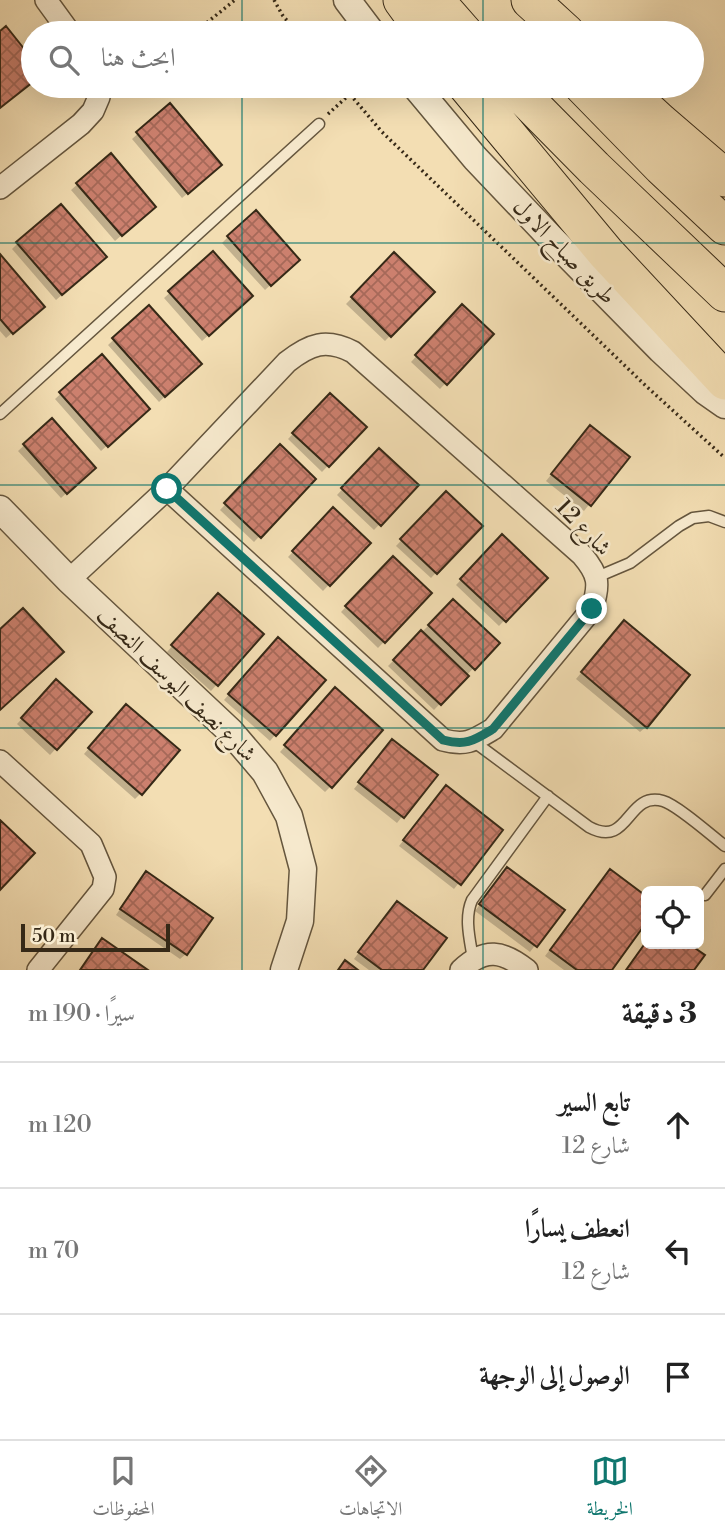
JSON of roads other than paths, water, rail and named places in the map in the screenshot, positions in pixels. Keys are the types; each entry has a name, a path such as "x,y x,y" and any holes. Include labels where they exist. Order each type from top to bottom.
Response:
{"highway":[{"path":"402,0 417,21"},
{"path":"435,0 453,21"},
{"path":"502,0 521,21"},
{"path":"530,0 553,21"},
{"path":"477,98 606,253 725,381"},
{"path":"525,98 725,293"},
{"path":"595,98 725,226"},
{"path":"634,98 725,178"}],"street":[{"path":"46,0 61,21"},
{"path":"346,0 363,21"},
{"path":"0,188 81,124 93,111 99,98"},
{"name":"طريق صباح الاول","path":"425,98 475,158 551,239 661,350 705,391 725,405"},
{"name":"شارع 12","path":"69,580 167,489 287,362 303,350 318,344 338,345 353,352 582,555 597,577 598,591 592,609 493,729 473,741"},
{"path":"167,489 443,740 458,744 473,741"},
{"name":"شارع نصف اليوسف النصف","path":"0,509 69,580 230,731 265,772 289,816 303,869 300,921 284,970"},
{"path":"0,761 91,844 105,877 103,889 38,970"},
{"path":"467,965 493,954 511,958 527,970"}],"lane":[{"path":"0,414 319,124"},
{"path":"597,577 630,563 693,517 709,516 725,522"},
{"path":"473,741 597,831 616,830 624,825 634,809 652,800 666,802 725,846"},
{"path":"467,965 468,916 472,900 548,796"},
{"path":"705,895 725,869"}]}
